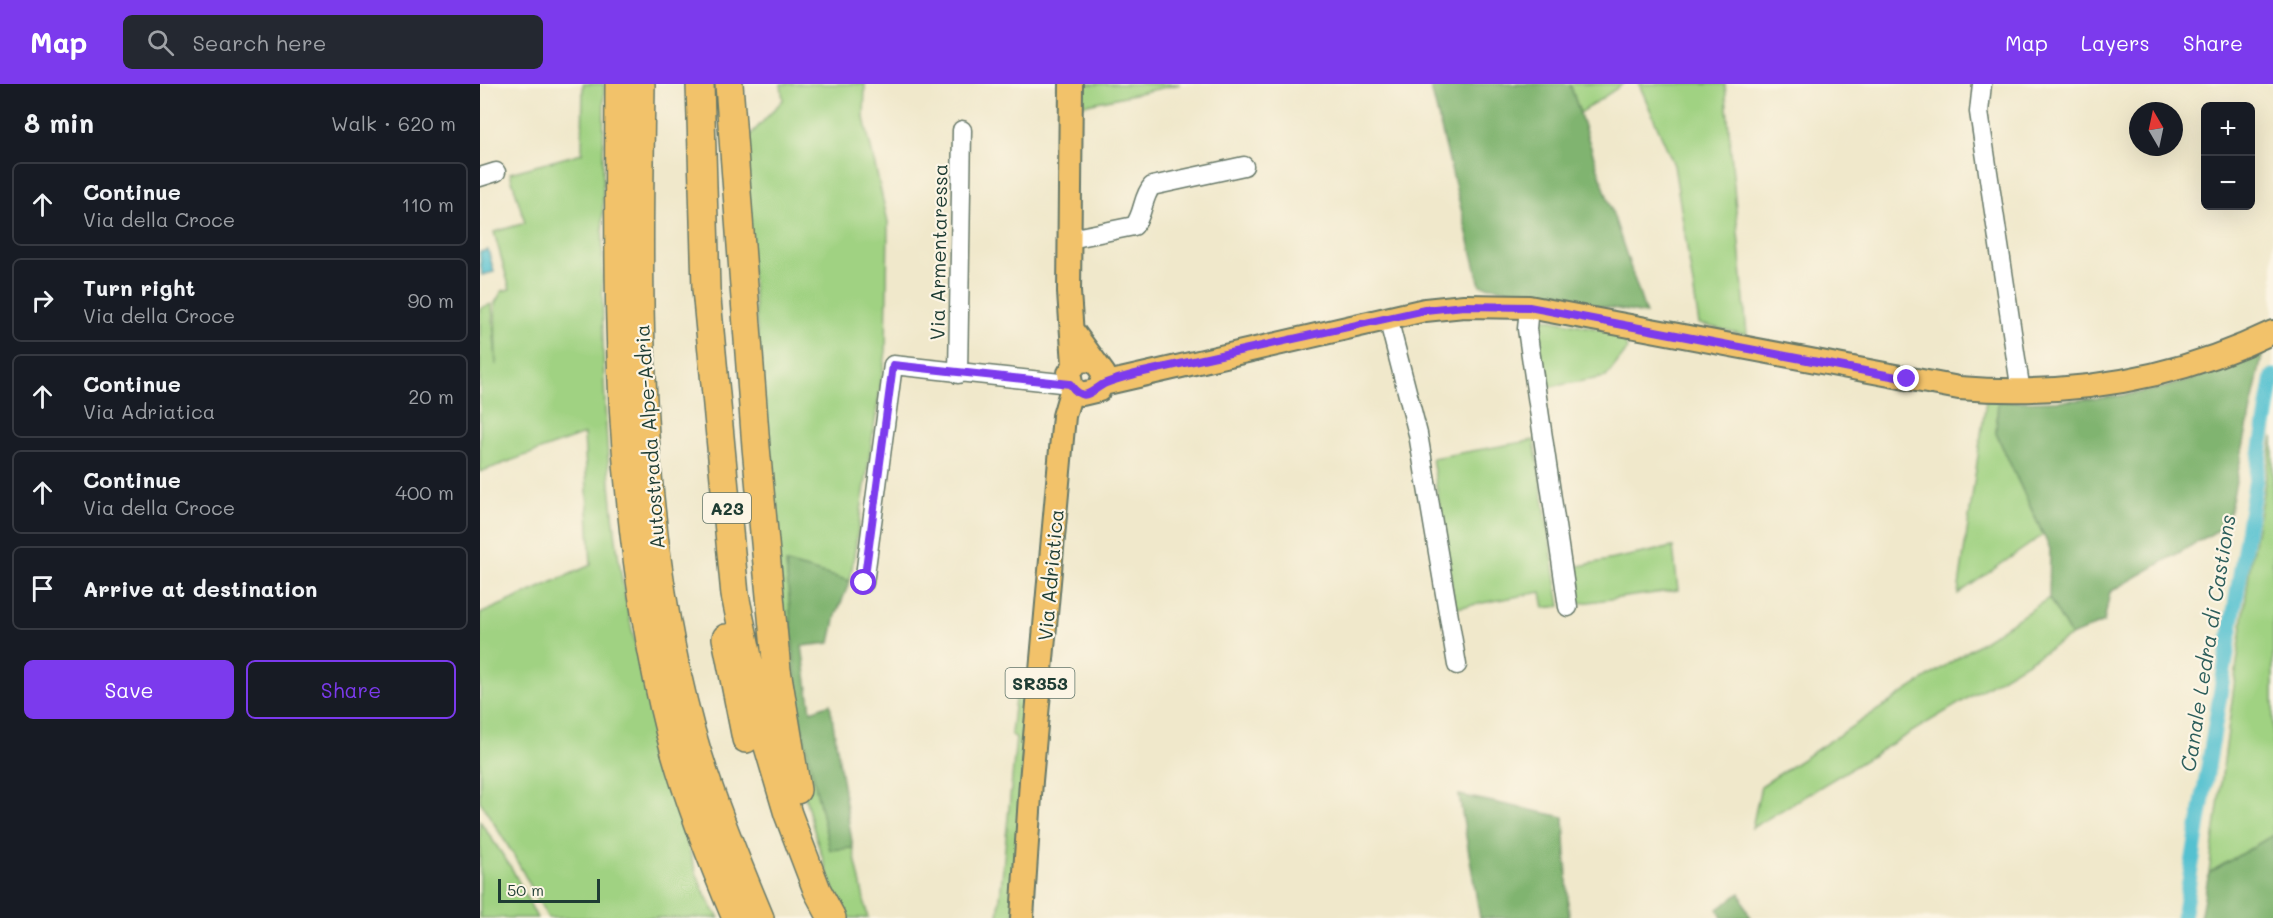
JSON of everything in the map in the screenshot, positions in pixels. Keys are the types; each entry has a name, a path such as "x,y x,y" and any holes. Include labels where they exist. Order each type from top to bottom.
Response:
{"highway":[{"name":"Autostrada Alpe-Adria","path":"619,84 621,402 632,528 653,661 671,737 736,918"},
{"name":"Autostrada Alpe-Adria","path":"641,84 642,399 651,524 671,647 690,728 713,797 760,918"},
{"name":"A23","path":"684,84 692,285 718,595 746,736 779,840 811,918"},
{"name":"A23","path":"700,84 706,289 735,595 764,734 788,814 817,890 834,918"},
{"name":"A23","path":"729,84 756,447 777,670 794,779 834,918"}],"main road":[{"name":"Via Adriatica","path":"1022,918 1031,781 1064,416 1087,376 1071,328 1071,84"},
{"path":"1087,376 1139,373 1388,318 1464,306 1529,307 1949,386 2021,392 2075,390 2132,381 2203,361 2273,332"}],"street":[{"path":"1982,84 1979,112 2021,392"},
{"name":"Via Armentaressa","path":"958,374 962,130"},
{"path":"1070,239 1134,226 1139,220 1148,191 1152,186 1244,166"},
{"path":"1529,307 1527,329 1568,608"},
{"path":"1388,318 1418,434 1457,665"},
{"path":"864,583 893,365 958,374 1087,376"}],"green space":[{"path":"583,84 604,84 602,258 604,375 606,433 617,547 640,666 690,852 709,903 719,918 548,918 513,854 480,801 480,614 591,565 584,434 480,472 480,308 492,304 496,365 495,303 502,291 510,289 494,232 525,223 510,173 582,153"},
{"path":"781,84 865,84 864,118 888,222 886,351 850,581 786,563 799,714 830,849 853,848 868,918 846,918 817,840 797,760 740,146 783,100"},
{"path":"1083,84 1180,84 1083,105"},
{"path":"1430,84 1570,84 1646,314 1480,285"},
{"path":"1570,84 1623,84 1580,113"},
{"path":"1639,84 1725,84 1747,335 1699,324 1674,165"},
{"path":"1538,317 1624,334 1627,350 1606,377 1543,388 1533,326"},
{"path":"2263,351 2227,525 2110,592 2104,622 2071,636 2049,598 2050,549 1996,433 1998,401 2071,401 2144,392 2199,377"},
{"path":"1986,400 1998,401 1996,433 2043,535 1958,594"},
{"path":"2273,437 2273,835 2209,873 2250,566"},
{"path":"1534,440 1560,606 1544,608 1541,592 1455,608 1432,458"},
{"path":"1673,547 1678,590 1574,604 1569,568"},
{"path":"786,563 850,581 836,615 830,643 802,646 811,711 830,704 853,848 830,850 799,714"},
{"path":"2049,598 2071,636 1752,828 1761,786"},
{"path":"1016,690 1027,691 1014,918 998,918 1016,738 1011,734"},
{"path":"1459,795 1564,817 1569,918 1480,918"},
{"path":"480,821 512,869 537,918 480,918"},
{"path":"2273,835 2273,918 2200,918 2209,873"},
{"path":"1740,893 1750,918 1722,918 1718,909"}],"water":[{"path":"488,250 494,272 482,275 480,252"}],"waterway":[{"name":"Canale Ledra di Castions","path":"2183,918 2273,376"}],"route":[{"path":"864,583 893,365 958,374 1070,384 1077,392 1088,394 1099,390 1103,384 1139,373 1425,310 1464,306 1501,306 1529,307 1907,379"}]}
